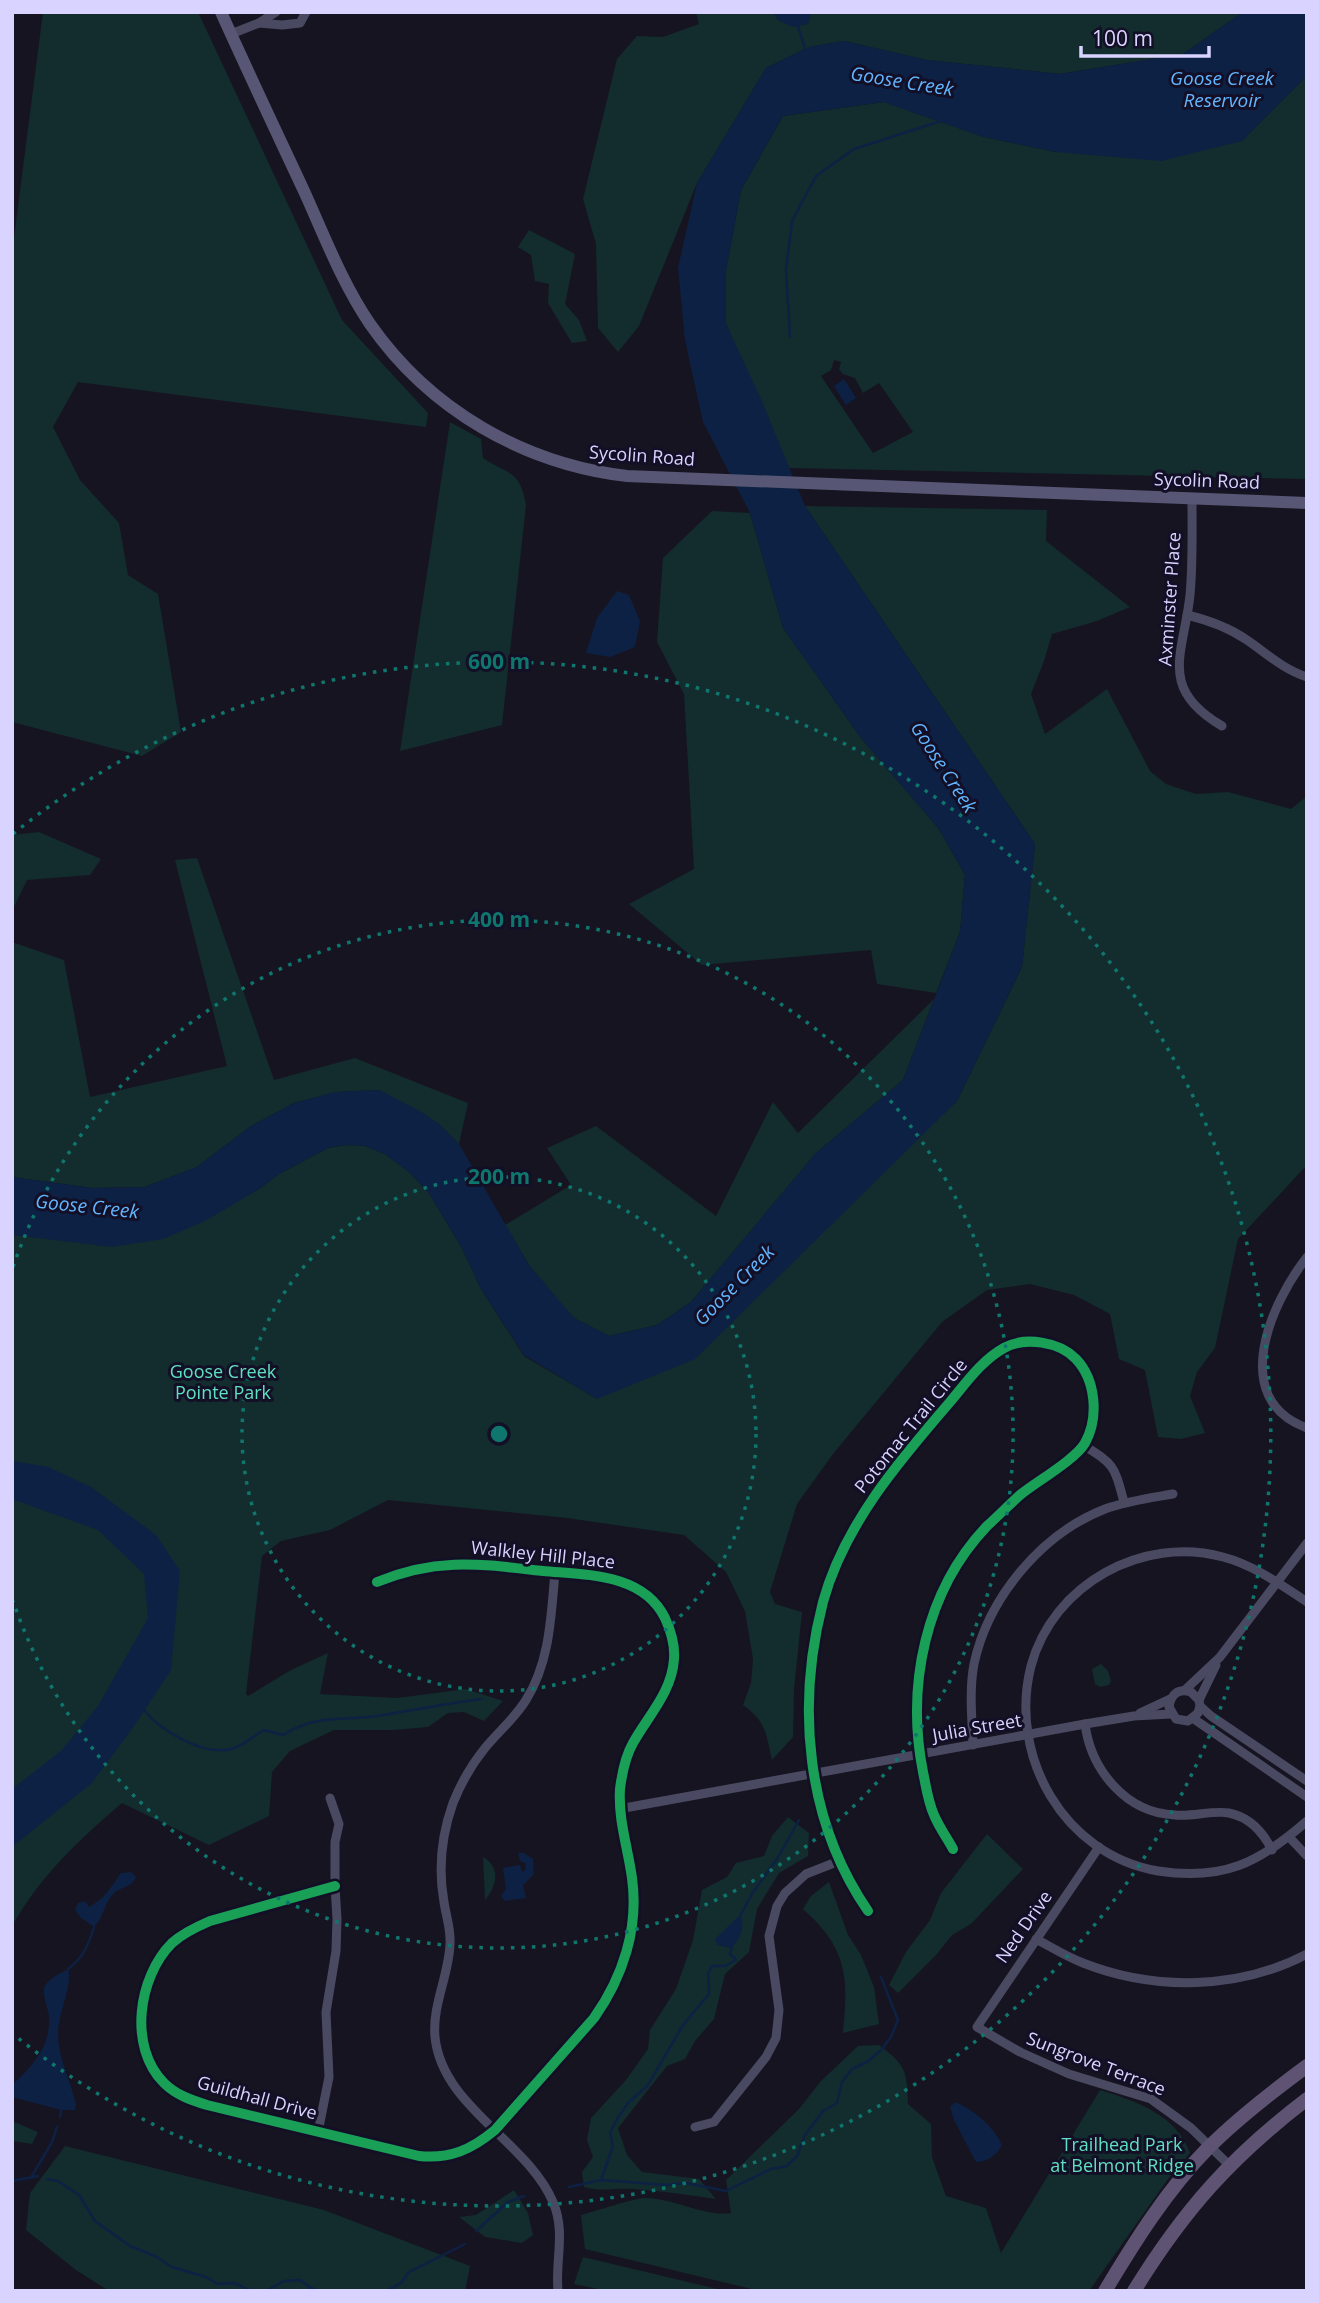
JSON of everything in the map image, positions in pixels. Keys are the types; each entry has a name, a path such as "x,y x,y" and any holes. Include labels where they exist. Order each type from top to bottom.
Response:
{"main road":[{"name":"Sycolin Road","path":"221,12 356,301 388,348 418,380 485,431 544,457 579,469 606,474 1307,503"},
{"path":"1105,2291 1160,2205 1209,2147 1242,2117 1307,2066"},
{"path":"1134,2291 1168,2238 1229,2165 1273,2125 1307,2099"}],"street":[{"path":"231,34 259,23 276,12"},
{"path":"259,23 300,23 306,12"},
{"name":"Axminster Place","path":"1192,498 1191,582 1178,656 1182,681 1200,711 1222,726"},
{"path":"1186,615 1213,622 1235,632 1286,668 1307,677"},
{"path":"1307,1257 1299,1267 1272,1321 1262,1353 1261,1373 1277,1407 1285,1416 1307,1428"},
{"name":"Potomac Trail Circle","path":"868,1911 839,1861 822,1815 808,1725 808,1693 814,1650 824,1599 842,1551 870,1503 934,1420 981,1366 1006,1346 1032,1342 1057,1346 1076,1359 1090,1380 1093,1401 1093,1427 1084,1446"},
{"path":"953,1849 934,1815 919,1755 916,1697 923,1650 936,1605 957,1563 985,1528 1019,1496 1084,1446 1105,1458 1114,1468 1124,1503"},
{"path":"973,1745 971,1714 974,1665 990,1617 1008,1588 1036,1555 1064,1532 1101,1511 1124,1503 1174,1494"},
{"path":"1185,1690 1220,1657 1307,1543"},
{"path":"1307,1602 1248,1566 1224,1557 1184,1551 1154,1553 1127,1560 1108,1570 1072,1598 1048,1628 1038,1647 1027,1687 1028,1735 1046,1791 1060,1813 1099,1847 1133,1866 1195,1875 1238,1868 1272,1850 1307,1821"},
{"name":"Walkley Hill Place","path":"376,1582 398,1573 442,1564 475,1564 611,1578 638,1589 650,1598 661,1610 672,1637 674,1658 670,1682 627,1757 620,1788 620,1809 634,1894 631,1935 620,1973 594,2018 495,2130"},
{"path":"555,1572 548,1642 534,1686 516,1714 486,1746 468,1772 451,1810 442,1847 441,1875 450,1942 436,2014 436,2046 450,2082 547,2189 561,2233 558,2291"},
{"path":"1194,1718 1220,1657"},
{"path":"1307,1781 1200,1703 1191,1692 1179,1691 1170,1699 1171,1714 1182,1721 1194,1718 1307,1797"},
{"name":"Julia Street","path":"1134,1716 1170,1699"},
{"name":"Julia Street","path":"620,1809 1085,1724 1134,1716 1171,1714"},
{"path":"1085,1724 1087,1740 1096,1761 1111,1784 1143,1808 1167,1815 1191,1816 1219,1812 1238,1816 1261,1831 1272,1850"},
{"path":"318,2132 329,2077 326,2012 336,1951 335,1842 339,1824 330,1798"},
{"path":"1289,1837 1307,1856"},
{"name":"Ned Drive","path":"976,2027 1099,1847"},
{"path":"695,2127 714,2122 766,2057 775,2038 779,2010 769,1936 777,1906 793,1883 806,1874 839,1861"},
{"name":"Guildhall Drive","path":"335,1886 210,1921 180,1936 170,1946 156,1966 142,2006 141,2038 153,2069 174,2092 207,2105 419,2156 445,2157 465,2151 495,2130"},
{"path":"1036,1939 1082,1963 1102,1969 1159,1981 1190,1983 1244,1977 1270,1970 1307,1954"},
{"name":"Sungrove Terrace","path":"976,2027 1020,2052 1069,2074 1151,2099 1176,2116 1229,2165"}],"green space":[{"path":"43,12 198,12 342,320 428,413 426,427 78,382 53,427 80,480 119,523 128,575 158,594 181,732 142,756 12,722 12,253"},
{"path":"696,12 774,12 778,20 808,24 811,12 1243,12 1183,54 1060,74 927,60 844,41 809,47 766,68 697,183 639,326 618,352 598,328 596,244 583,199 617,59 637,36 663,37 699,24"},
{"path":"1307,76 1307,479 789,468 726,324 726,270 741,190 783,116 884,102 984,137 1056,152 1242,141","holes":["834,360 841,362 839,369 843,374 855,378 863,393 879,383 913,432 873,453 821,376 831,370"]},
{"path":"529,230 575,254 565,304 579,320 587,341 572,343 548,303 549,284 535,281 531,255 518,247"},
{"path":"450,422 481,439 483,458 512,474 520,485 526,505 502,725 400,751"},
{"name":"Goose Creek Pointe Park","path":"805,506 1047,510 1046,541 1130,607 1097,621 1052,634 1031,694 1045,734 1107,689 1150,771 1166,784 1196,794 1228,792 1291,809 1307,796 1307,1165 1238,1239 1215,1348 1197,1372 1190,1396 1205,1433 1181,1439 1158,1437 1145,1370 1119,1359 1110,1314 1074,1295 1030,1284 987,1290 942,1322 833,1454 797,1504 770,1592 775,1604 802,1612 794,1689 793,1737 772,1760 761,1723 743,1705 751,1683 753,1659 745,1611 726,1572 684,1535 567,1518 388,1500 330,1530 281,1541 262,1556 246,1694 248,1696 291,1670 328,1653 320,1694 397,1698 466,1689 503,1701 484,1721 464,1712 448,1713 428,1727 334,1730 290,1751 272,1772 269,1816 209,1845 122,1803 61,1860 35,1891 12,1926 12,1231 185,1229 328,1148 365,1146 385,1154 409,1172 429,1193 463,1250 481,1289 524,1356 597,1399 957,1101 1022,967 1035,844"},
{"path":"712,511 750,513 783,628 861,738 939,829 965,875 960,932 936,993 877,984 871,950 702,965 629,904 694,869 684,694 657,642 663,558"},
{"path":"39,832 101,859 90,875 27,880 12,911 12,835"},
{"path":"197,858 274,1080 355,1058 468,1103 459,1144 439,1124 379,1090 336,1092 294,1103 251,1126 197,1167 145,1187 92,1188 12,1177 12,942 64,960 90,1097 227,1066 175,860"},
{"path":"934,999 903,1080 816,1153 691,1302 657,1325 609,1336 574,1318 529,1265 505,1225 571,1185 547,1148 596,1126 716,1216 773,1102 798,1133"},
{"path":"1101,1664 1108,1671 1111,1681 1109,1685 1100,1687 1095,1684 1092,1669"},
{"path":"788,1817 809,1833 808,1856 779,1873 757,1909 749,1952 725,1974 714,2019 695,2041 685,2059 667,2066 618,2128 627,2155 642,2172 699,2179 716,2199 643,2190 584,2187 582,2172 593,2157 587,2140 591,2118 626,2080 648,2049 650,2030 676,1989 693,1940 702,1890 727,1877 736,1863 764,1856 772,1836"},
{"path":"987,1834 1023,1869 971,1924 952,1935 898,1993 889,1985 906,1952 930,1920 941,1893"},
{"path":"483,1857 495,1871 492,1889 485,1900"},
{"path":"829,1882 848,1935 861,1955 874,1987 879,2024 843,2033 845,1979 842,1965 829,1937 803,1909 811,1896"},
{"name":"Trailhead Park at Belmont Ridge","path":"879,2045 895,2058 906,2076 908,2104 931,2124 932,2157 946,2196 986,2208 1001,2253 1100,2090 1154,2111 1176,2129 1190,2153 1168,2179 1089,2291 760,2291 585,2249 581,2215 631,2201 656,2199 710,2212 731,2213 726,2180 799,2109 821,2081 858,2046"},
{"path":"12,2121 38,2132 32,2144 12,2141"},
{"path":"65,2146 324,2210 470,2266 465,2291 109,2291 76,2270 26,2230 30,2193"},
{"path":"514,2190 528,2213 533,2235 522,2243 485,2237 459,2217 476,2215"},
{"path":"583,2257 726,2291 607,2291 574,2284"}],"water":[{"path":"774,12 811,12 808,24 793,27 778,20"},
{"path":"1243,12 1307,12 1307,76 1242,141 1161,161 1056,152 984,137 883,102 783,116 741,190 726,270 726,324 761,399 805,506 1035,844 1022,967 957,1101 695,1359 597,1399 524,1355 481,1289 463,1250 429,1193 409,1172 385,1154 365,1146 328,1148 279,1174 207,1220 163,1239 112,1247 12,1235 12,1177 92,1188 145,1187 197,1167 251,1126 294,1103 335,1092 379,1090 420,1111 439,1124 459,1144 529,1265 574,1318 609,1336 657,1325 691,1302 816,1153 903,1080 960,932 965,875 939,829 861,738 783,628 750,513 703,422 685,340 678,268 697,183 766,68 809,47 844,41 927,60 1060,74 1183,54"},
{"path":"844,379 856,398 846,405 834,386"},
{"path":"617,591 629,595 640,621 635,647 610,657 586,653 597,618"},
{"path":"12,1461 48,1467 91,1487 156,1535 180,1571 171,1670 92,1783 12,1847 12,1789 61,1751 98,1706 148,1618 144,1574 98,1530 12,1499"},
{"path":"518,1853 524,1853 533,1859 534,1874 523,1885 526,1898 505,1901 501,1896 506,1889 503,1868 520,1865 522,1872 526,1869"},
{"path":"131,1872 136,1877 134,1881 114,1893 94,1927 80,1917 75,1910 78,1903 85,1901 89,1907 103,1896 121,1873"},
{"path":"740,1915 742,1928 734,1945 731,1948 717,1945 715,1939"},
{"path":"68,1969 69,1983 58,2034 62,2061 76,2104 75,2110 61,2110 12,2097 12,2085 39,2055 47,2037 49,2016 44,1995 45,1986"},
{"path":"956,2102 983,2120 1002,2145 984,2161 976,2162 954,2120 950,2107"}],"waterway":[{"path":"798,26 805,49"},
{"path":"790,337 786,270 792,221 816,176 854,149 941,121"},
{"path":"144,1710 161,1726 183,1740 208,1749 220,1750 240,1746 264,1730 283,1735 321,1720 370,1717 481,1699"},
{"path":"740,1916 799,1820"},
{"path":"68,1969 85,1950 94,1927"},
{"path":"601,2180 613,2146 610,2133 617,2119 628,2103 648,2085 683,2025 709,1994 708,1974 712,1966 725,1966 736,1960 730,1954 732,1946"},
{"path":"569,2187 601,2180 666,2185 685,2183 726,2191 771,2169 787,2166 797,2156 805,2135 823,2111 837,2103 842,2082 852,2069 867,2062 891,2037 898,2020 881,1977"},
{"path":"60,2117 61,2110"},
{"path":"32,2176 52,2142 57,2127"},
{"path":"12,2181 38,2176"},
{"path":"47,2179 58,2181 79,2195 95,2221 130,2246 155,2256 172,2267 206,2277 218,2284 235,2283 251,2291"},
{"path":"476,2231 508,2202 524,2196"},
{"path":"387,2291 401,2283 409,2272 465,2244"},
{"path":"266,2291 284,2281 300,2280 320,2291"}],"cycle path":[{"path":"868,1911 847,1876 831,1839 819,1801 812,1762 810,1682 823,1602 845,1547 875,1495 968,1380 981,1365 1004,1348 1022,1342 1042,1343 1069,1353 1088,1377 1094,1411 1089,1433 1080,1449 1020,1495 987,1526 966,1552 948,1580 935,1610 925,1641 919,1674 918,1739 923,1772 930,1805 953,1849"},
{"path":"335,1886 210,1921 190,1930 172,1943 151,1974 142,2012 145,2051 153,2068 174,2091 207,2105 419,2156 441,2156 469,2148 495,2130 594,2018 621,1969 631,1933 634,1897 620,1812 622,1777 630,1748 669,1682 674,1659 669,1628 655,1603 643,1592 612,1579 459,1564 419,1569 377,1582"}],"water label":[{"name":"Goose Creek","path":"902,81"},
{"name":"Goose Creek Reservoir","path":"1222,89"},
{"name":"Goose Creek","path":"944,767"},
{"name":"Goose Creek","path":"87,1206"},
{"name":"Goose Creek","path":"734,1285"}]}
